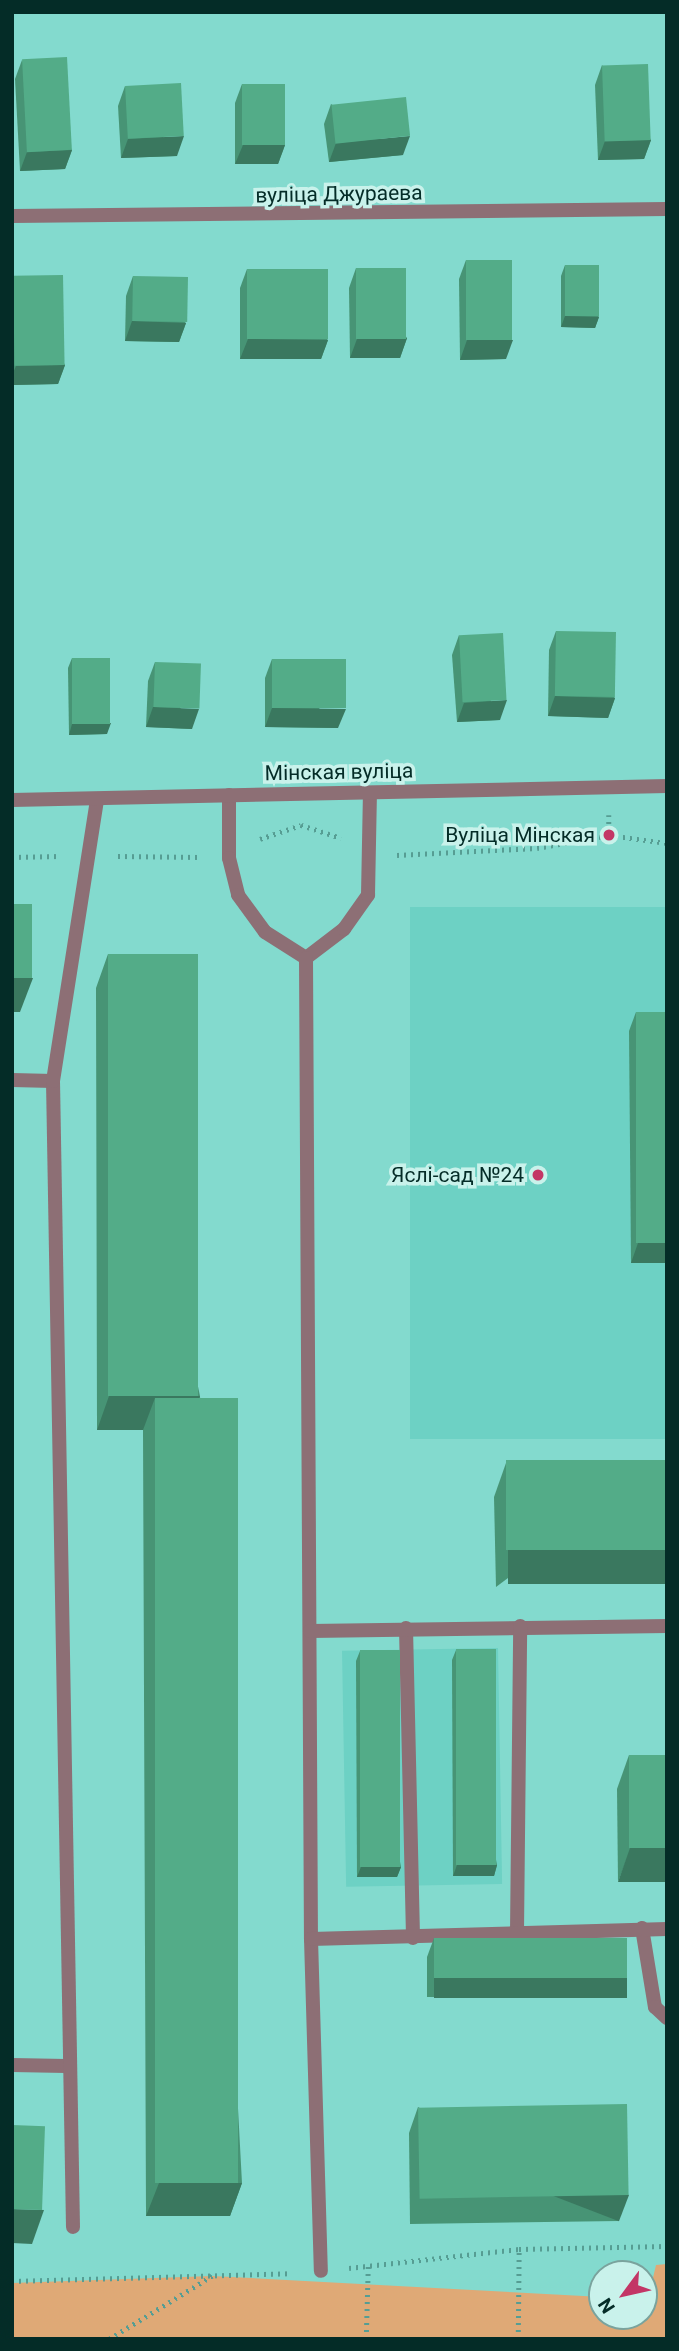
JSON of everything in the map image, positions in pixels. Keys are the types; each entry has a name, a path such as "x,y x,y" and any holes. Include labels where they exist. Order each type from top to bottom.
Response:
{"street":[{"name":"вуліца Джураева","path":"12,216 667,209"},
{"name":"Мінская вуліца","path":"12,800 667,786"},
{"path":"229,794 229,858 238,895 265,932 306,958"},
{"path":"306,958 344,929 368,895 370,794"},
{"path":"74,2227 66,2066 53,1081 97,799"},
{"path":"306,958 311,1939 321,2271"},
{"path":"12,1080 53,1081"},
{"path":"517,1933 520,1626"},
{"path":"310,1630 667,1626"},
{"path":"406,1628 413,1938"},
{"path":"642,1928 655,2007 667,2018"},
{"path":"311,1939 667,1929"},
{"path":"12,2065 66,2066"}],"path":[{"path":"518,2339 519,2249"},
{"path":"366,2339 368,2266"},
{"path":"109,2339 212,2276"}],"shaded area":[{"name":"Яслі-сад №24","path":"410,907 667,907 667,1439 410,1439"},
{"path":"498,1648 502,1884 346,1887 342,1651"},
{"path":"667,2264 667,2339 12,2339 12,2283 212,2276 588,2296 588,2330 658,2330 658,2265"}],"building":[{"path":"67,57 72,150 27,152 22,59"},
{"path":"648,64 651,140 605,142 602,66"},
{"path":"181,83 184,136 128,139 125,86"},
{"path":"242,84 285,84 285,145 242,145"},
{"path":"406,97 410,136 335,144 331,105"},
{"path":"466,260 512,260 512,340 466,340"},
{"path":"565,265 599,265 599,316 565,316"},
{"path":"356,268 406,268 406,339 356,339"},
{"path":"247,269 328,269 328,339 247,339"},
{"path":"63,275 65,365 15,366 13,276"},
{"path":"133,276 188,277 187,322 132,321"},
{"path":"556,631 616,632 615,697 555,696"},
{"path":"503,633 507,700 463,702 459,635"},
{"path":"72,658 110,658 110,724 72,724"},
{"path":"272,659 346,659 346,708 272,708"},
{"path":"155,662 201,664 199,709 153,707"},
{"path":"12,904 32,904 32,978 12,978"},
{"path":"108,954 198,954 198,1396 108,1396"},
{"path":"636,1012 667,1012 667,1243 636,1243"},
{"path":"155,1398 238,1398 238,2183 155,2183"},
{"path":"506,1460 667,1460 667,1550 506,1550"},
{"path":"456,1649 496,1649 496,1865 456,1865"},
{"path":"360,1650 400,1650 400,1867 360,1867"},
{"path":"629,1755 667,1755 667,1848 629,1848"},
{"path":"434,1938 627,1938 627,1978 434,1978"},
{"path":"627,2104 629,2195 420,2199 418,2108"},
{"path":"12,2125 45,2126 42,2210 12,2209"}],"place":[{"name":"Вуліца Мінская","path":"609,835"},
{"name":"Яслі-сад №24","path":"538,1175"}]}
